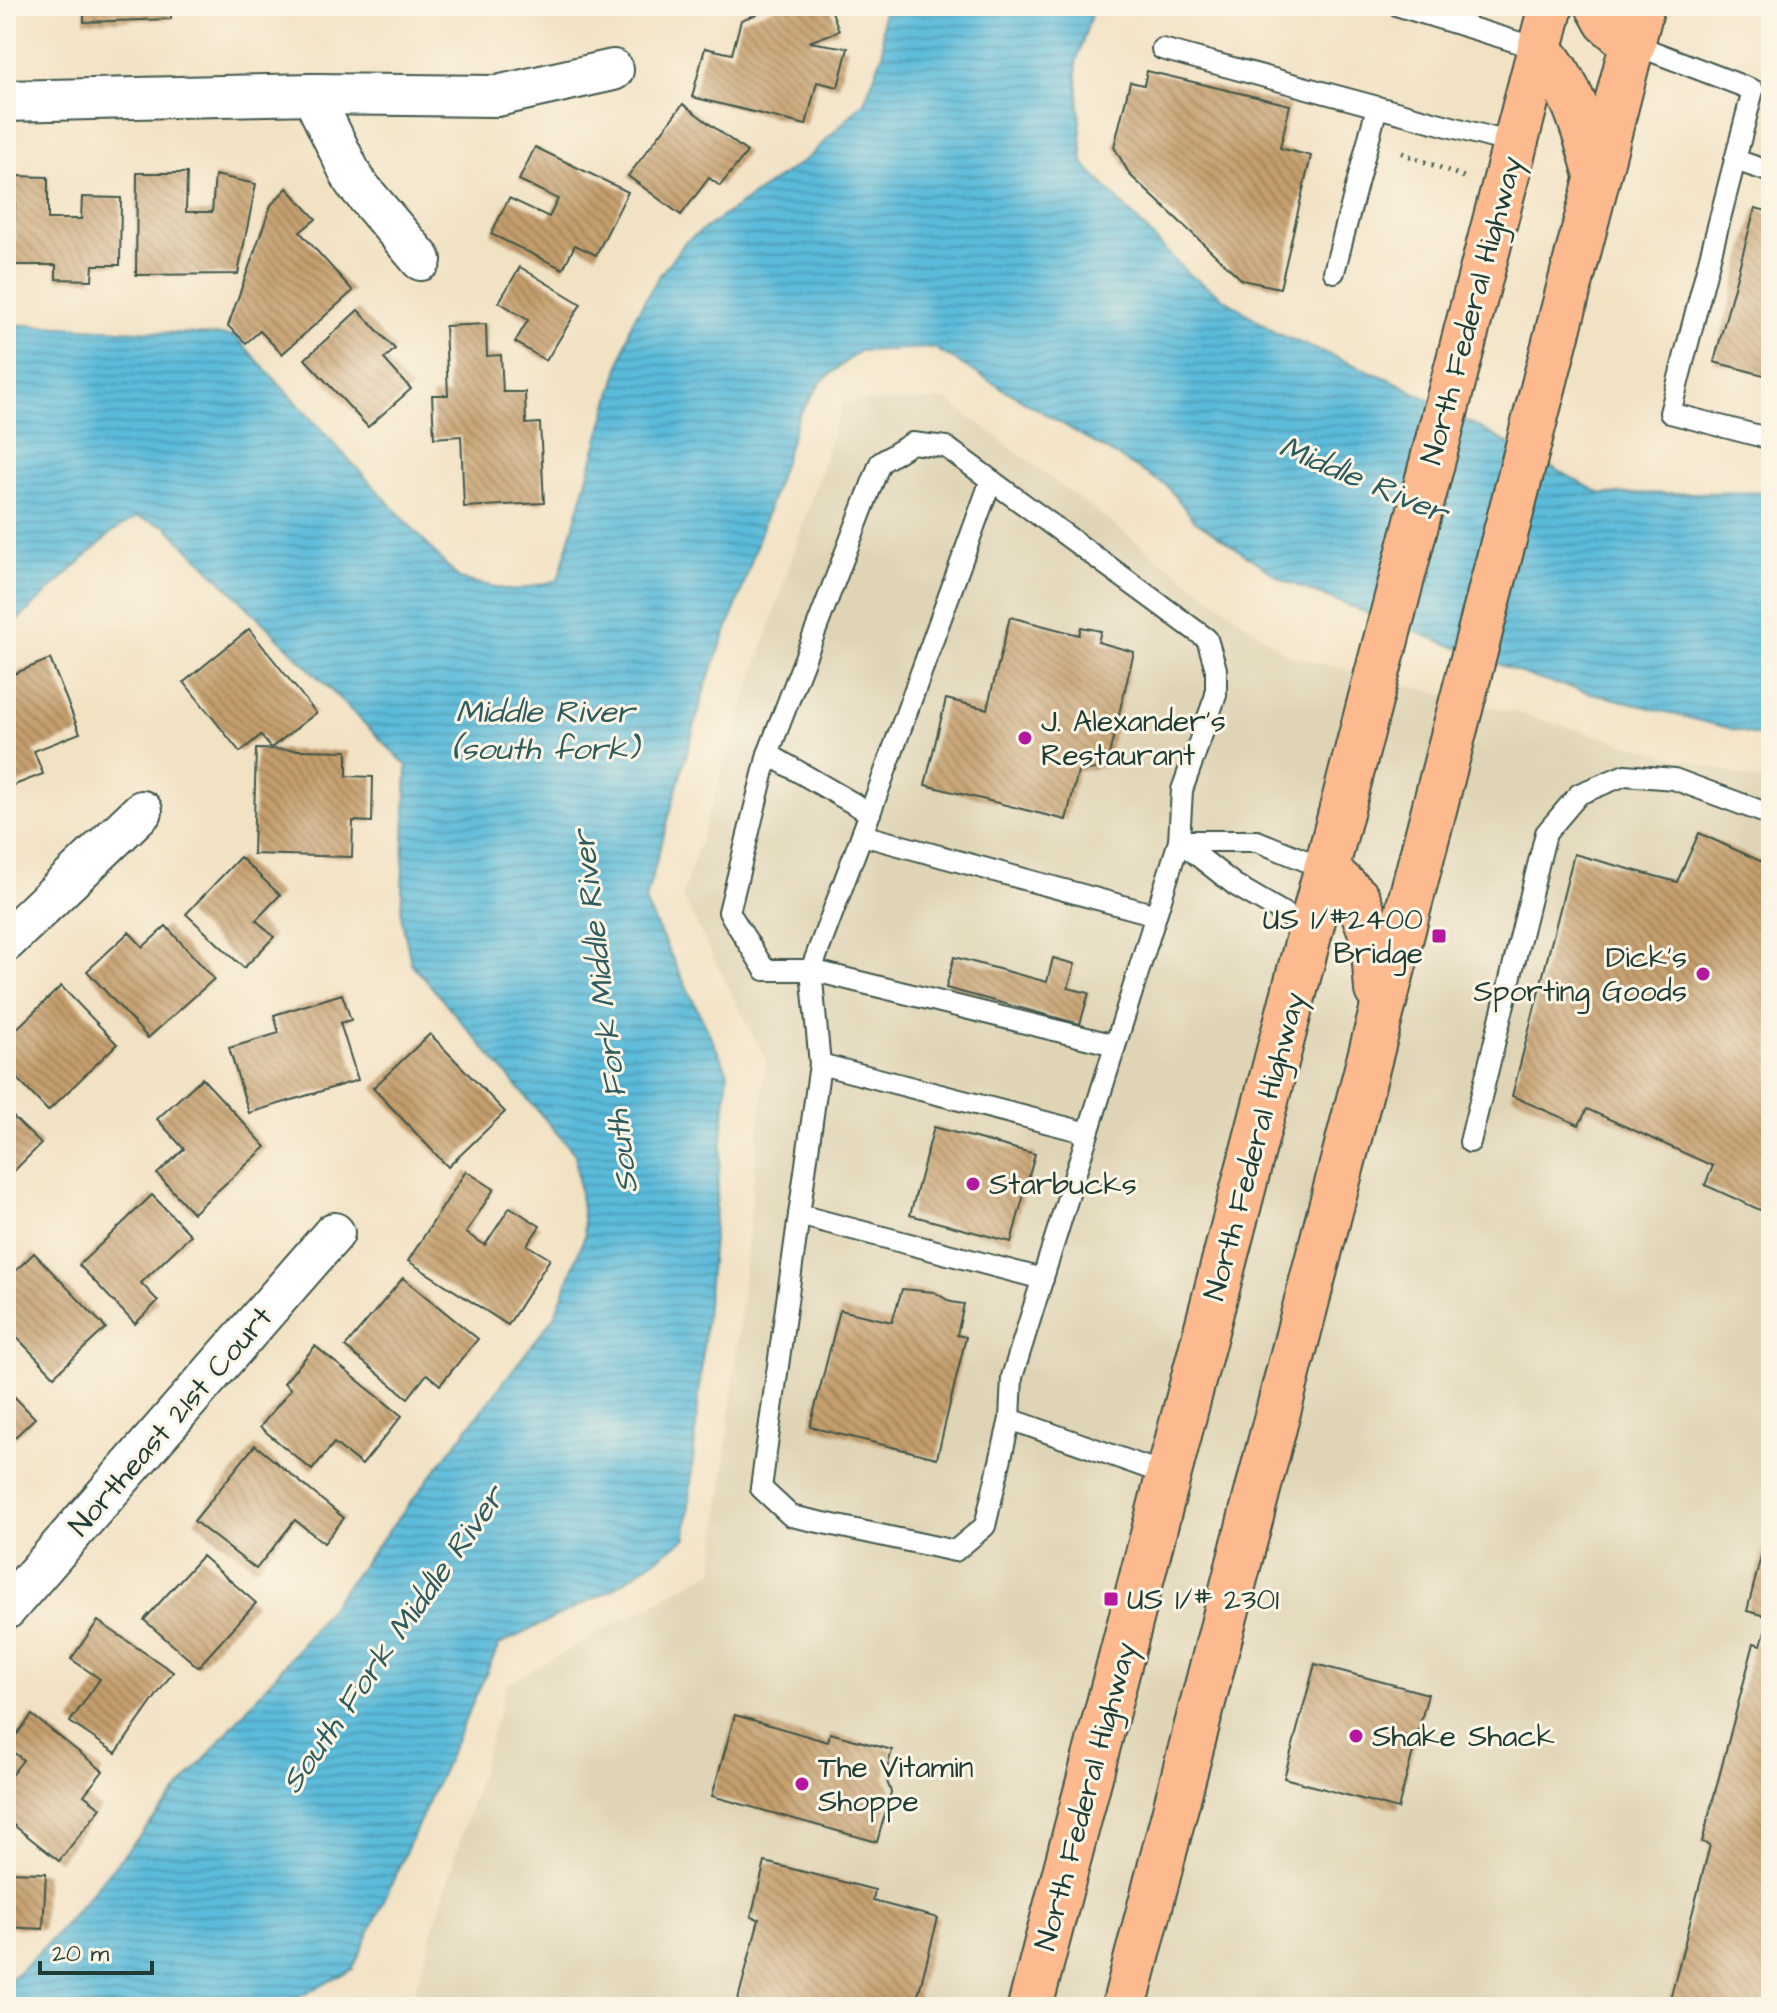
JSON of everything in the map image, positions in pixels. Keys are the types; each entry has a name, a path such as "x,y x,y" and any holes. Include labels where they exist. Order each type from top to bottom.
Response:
{"main road":[{"name":"North Federal Highway","path":"1030,2007 1551,6"},
{"path":"1124,2007 1638,25 1607,22 1598,6"},
{"path":"1540,49 1560,74 1577,106 1597,178"},
{"path":"1326,869 1358,899 1373,938 1378,1020"}],"street":[{"path":"6,101 312,94 497,96 613,70"},
{"path":"312,94 354,181 421,260"},
{"path":"6,941 142,811"},
{"name":"Northeast 21st Court","path":"6,1609 334,1233"}],"lane":[{"path":"1399,6 1442,12 1540,49"},
{"path":"1638,25 1753,90 1670,413 1771,439"},
{"path":"1162,49 1515,144"},
{"path":"1334,272 1377,107"},
{"path":"1735,160 1771,172"},
{"path":"991,480 811,970 820,1064 761,1488 791,1516 955,1551 985,1526 1010,1419 1012,1377 1179,841 1182,790 1216,695 1216,669 1207,639 991,480 946,447 912,443 880,463 768,754 729,912 765,970 811,970 1115,1045"},
{"path":"768,754 870,813"},
{"path":"1470,1142 1546,833 1579,794 1625,775 1674,779 1771,815"},
{"path":"862,835 1156,915"},
{"path":"1179,841 1257,841 1326,869"},
{"path":"1179,841 1235,885 1311,929"},
{"path":"820,1064 1088,1133"},
{"path":"799,1215 1043,1279"},
{"path":"1010,1419 1168,1475"}],"path":[{"path":"1402,153 1465,178"},
{"path":"1095,1181 1130,1193"}],"shaded area":[{"path":"947,400 1288,655 1521,714 1771,784 1771,2007 410,2007 507,1684 714,1570 766,1061 682,896 843,402"}],"water":[{"name":"Middle River (south fork)","path":"882,6 1094,6 1076,63 1083,163 1187,273 1276,333 1396,382 1601,494 1771,492 1771,739 1537,679 1283,580 1193,519 1167,486 934,348 859,351 822,381 799,415 741,593 706,685 645,902 728,1072 686,1538 612,1590 499,1645 353,1969 280,2007 6,2007 6,1984 54,1937 296,1651 555,1315 585,1235 575,1154 411,963 401,916 407,766 166,526 137,517 112,532 6,631 6,324 235,336 459,579 513,591 558,580 632,322 659,276 685,242 809,157 864,102 883,53"}],"building":[{"path":"84,6 171,6 171,19 84,22"},
{"path":"780,6 830,6 839,31 809,42 848,48 838,87 817,82 806,125 692,97 705,48 732,54 741,20"},
{"path":"1147,71 1290,105 1280,148 1311,156 1280,288 1242,280 1130,175 1114,147 1130,82 1144,85"},
{"path":"683,104 747,152 720,186 709,178 681,215 628,176"},
{"path":"535,147 628,192 596,255 575,245 563,269 491,234 509,198 549,217 558,199 519,180"},
{"path":"137,173 187,173 186,212 212,212 215,175 256,184 238,274 136,275"},
{"path":"15,176 48,177 48,219 81,219 82,197 121,198 120,265 93,265 92,280 56,279 56,265 14,265"},
{"path":"287,188 316,219 300,232 353,291 282,354 260,331 246,343 228,326 271,205"},
{"path":"1755,208 1771,212 1771,377 1714,362"},
{"path":"520,267 581,304 546,361 515,342 528,320 499,302"},
{"path":"358,310 395,349 384,359 411,389 368,427 305,359"},
{"path":"486,324 487,356 501,355 503,392 525,392 526,424 540,423 544,503 464,507 461,436 434,438 432,395 448,395 445,326"},
{"name":"J. Alexander's Restaurant","path":"1010,617 1079,635 1081,627 1101,631 1098,642 1134,652 1106,767 1078,772 1066,820 925,785 946,699 987,709"},
{"path":"249,629 316,713 271,748 261,735 240,752 184,682"},
{"path":"50,659 80,733 34,751 43,774 7,788 6,677"},
{"path":"256,749 347,751 347,776 373,777 372,822 353,821 352,857 253,854"},
{"name":"Dick's Sporting Goods","path":"1699,833 1771,866 1771,1215 1705,1185 1713,1166 1587,1109 1579,1125 1512,1096 1574,854 1677,882"},
{"path":"240,857 280,895 256,920 274,937 244,968 186,914"},
{"path":"166,926 214,979 148,1038 87,971 129,932 143,947"},
{"path":"954,957 1047,982 1053,958 1075,964 1068,988 1089,993 1080,1024 946,988"},
{"path":"61,986 117,1044 48,1111 6,1067 6,1039"},
{"path":"342,994 351,1020 340,1023 358,1080 249,1113 229,1048 279,1033 274,1015"},
{"path":"430,1034 505,1112 448,1167 373,1088"},
{"path":"202,1078 266,1147 193,1213 157,1174 184,1149 157,1119"},
{"path":"6,1110 41,1144 6,1179"},
{"name":"Starbucks","path":"934,1127 1035,1154 1011,1242 910,1215"},
{"path":"466,1171 494,1189 466,1233 485,1245 510,1207 540,1226 527,1245 550,1259 508,1325 408,1261"},
{"path":"152,1195 191,1235 141,1283 158,1301 135,1324 79,1265"},
{"path":"34,1253 106,1328 54,1376 6,1326 6,1280"},
{"path":"403,1278 478,1339 440,1385 427,1374 408,1398 345,1347"},
{"path":"902,1289 934,1292 951,1302 964,1304 957,1335 966,1337 937,1458 810,1427 840,1310 892,1322"},
{"path":"315,1346 402,1416 362,1465 334,1443 312,1470 260,1427 291,1389 284,1383"},
{"path":"6,1388 35,1418 6,1446"},
{"path":"255,1445 344,1518 324,1543 295,1520 256,1569 194,1521"},
{"path":"1766,1537 1771,1538 1771,2007 1668,2007 1710,1845 1702,1842 1754,1643 1761,1645 1769,1617 1747,1611"},
{"path":"202,1556 256,1603 198,1667 144,1620"},
{"path":"98,1621 173,1672 116,1753 70,1722 100,1679 71,1659"},
{"name":"Shake Shack","path":"1315,1664 1428,1694 1398,1809 1284,1778"},
{"path":"32,1715 103,1771 84,1795 101,1808 59,1861 6,1819 6,1782 23,1760 7,1747"},
{"name":"The Vitamin Shoppe","path":"735,1715 828,1742 830,1733 892,1750 885,1776 891,1792 877,1842 712,1796"},
{"path":"765,1862 875,1890 873,1901 938,1918 915,2007 736,2007 759,1919 751,1917"},
{"path":"6,1872 46,1873 43,1929 6,1927"}],"place":[{"name":"J. Alexander's Restaurant","path":"1025,738"},
{"name":"US 1/#2400 Bridge","path":"1439,936"},
{"name":"Dick's Sporting Goods","path":"1703,974"},
{"name":"Starbucks","path":"973,1184"},
{"name":"US 1/# 2301","path":"1111,1599"},
{"name":"Shake Shack","path":"1356,1736"},
{"name":"The Vitamin Shoppe","path":"802,1784"}],"water label":[{"name":"Middle River","path":"1364,479"},
{"name":"South Fork Middle River","path":"604,1012"},
{"name":"South Fork Middle River","path":"392,1639"}]}
